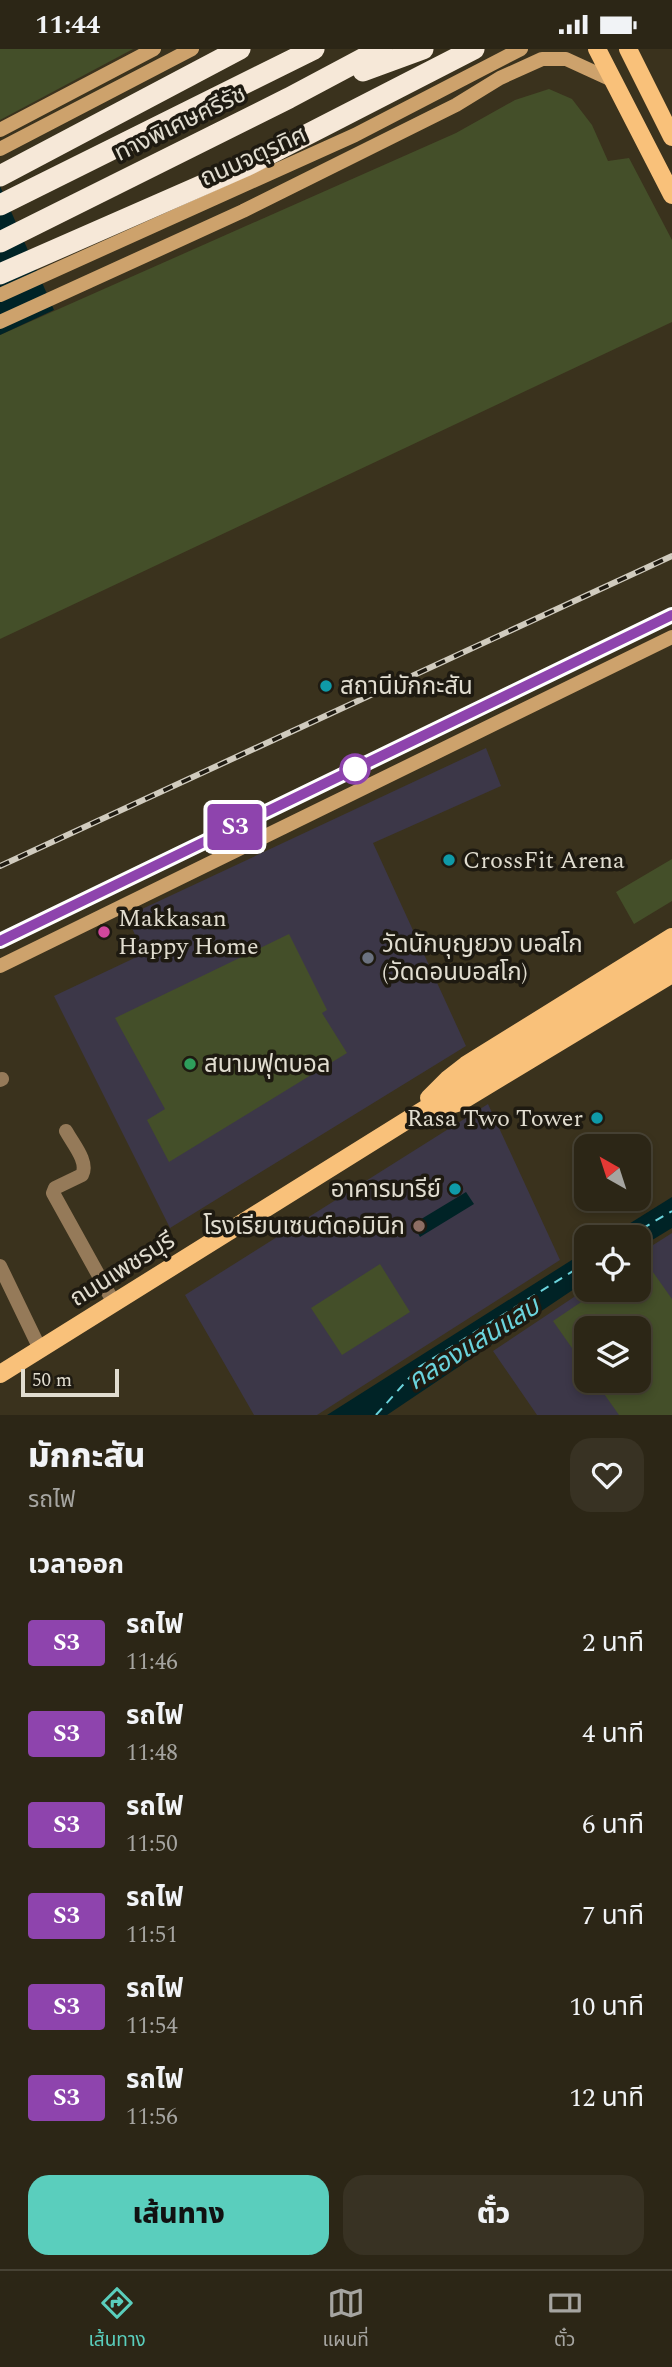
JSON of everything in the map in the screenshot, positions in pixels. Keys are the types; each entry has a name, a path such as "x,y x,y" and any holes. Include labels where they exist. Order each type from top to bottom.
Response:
{"highway":[{"path":"0,176 240,49"},
{"path":"281,64 306,49"},
{"name":"ทางพิเศษศรีรัช","path":"0,205 314,49"},
{"name":"ทางพิเศษศรีรัช","path":"0,242 289,98 381,49"},
{"path":"289,98 423,49"},
{"path":"0,274 246,166 474,49"}],"main road":[{"path":"0,130 154,49"},
{"path":"0,149 192,49"},
{"name":"ถนนจตุรทิศ","path":"0,295 355,135 521,49"},
{"path":"597,49 672,195"},
{"path":"628,49 672,137"},
{"path":"0,323 243,211 542,59 566,59 614,81"},
{"path":"0,966 672,637"},
{"name":"ถนนเพชรบุรี","path":"412,1116 448,1079 466,1065 672,937"},
{"name":"ถนนเพชรบุรี","path":"0,1374 672,955"},
{"name":"ถนนเพชรบุรี","path":"412,1116 460,1102 672,974"}],"street":[{"path":"66,1131 84,1164 84,1172 55,1188 52,1193 114,1303"},
{"path":"0,1266 40,1349"}],"shaded area":[{"path":"486,748 501,786 373,843 466,1046 170,1228 54,996 143,954 127,916"},
{"name":"โรงเรียนเซนต์ดอมินิก","path":"488,1104 560,1260 317,1415 254,1415 185,1295"},
{"path":"672,1233 672,1415 537,1415 493,1351 574,1297 574,1302 651,1302 651,1246"}],"green space":[{"path":"0,49 133,49 0,120"},
{"path":"549,89 572,99 592,125 608,161 629,158 672,240 672,322 0,639 0,335 456,133 515,100"},
{"path":"672,859 672,901 634,924 616,892"},
{"name":"สนามฟุตบอล","path":"289,934 327,1010 322,1013 347,1053 169,1162 147,1120 165,1109 115,1018"},
{"path":"380,1264 410,1312 342,1355 311,1308"},
{"path":"651,1269 672,1299 672,1415 619,1415 603,1393 651,1393 651,1316 574,1316 574,1351 553,1321 581,1302 651,1302"}],"water":[{"path":"0,186 54,310 0,335"},
{"path":"466,1192 474,1204 420,1237 413,1224"},
{"path":"672,1197 672,1228 651,1241 651,1225 627,1225"},
{"name":"คลองแสนแสบ","path":"574,1259 574,1289 387,1415 327,1415"}],"ferry route":[{"path":"648,1225 672,1211"},
{"path":"376,1415 419,1367 574,1270"}],"railway":[{"path":"0,866 672,556"},
{"path":"0,941 672,615"}],"train":[{"name":"S3","path":"0,941 672,615"}],"place":[{"name":"สถานีมักกะสัน","path":"326,686"},
{"name":"CrossFit Arena","path":"449,860"},
{"name":"Makkasan Happy Home","path":"104,932"},
{"name":"วัดนักบุญยวง บอสโก (วัดดอนบอสโก)","path":"368,958"},
{"name":"สนามฟุตบอล","path":"190,1064"},
{"name":"Rasa Two Tower","path":"597,1118"},
{"name":"อาคารมารีย์","path":"455,1189"},
{"name":"โรงเรียนเซนต์ดอมินิก","path":"419,1226"}]}
